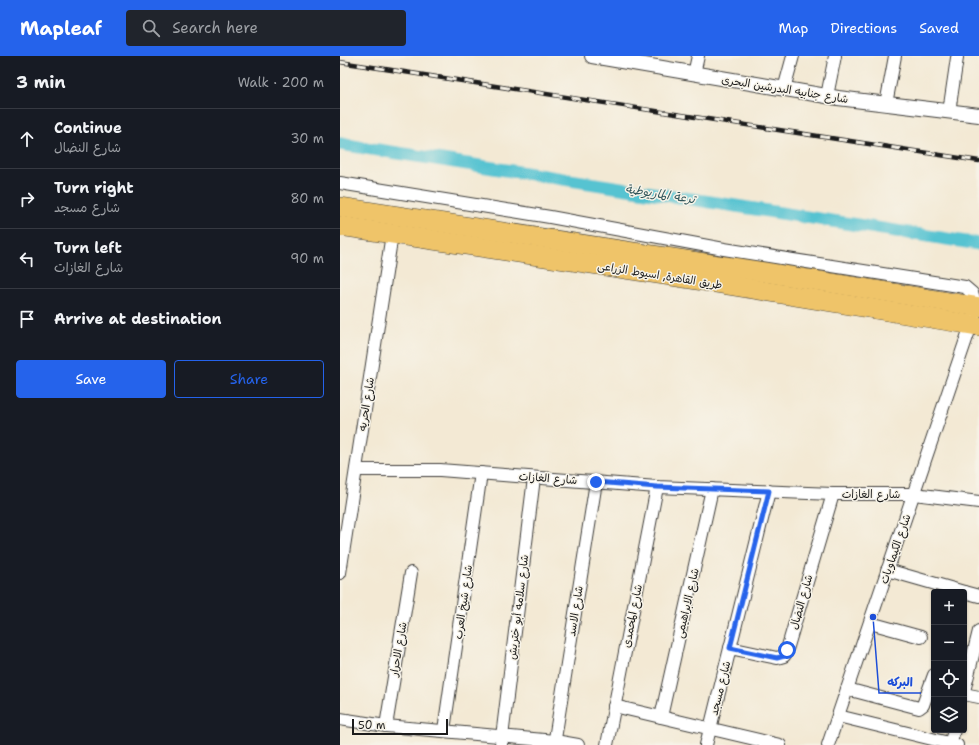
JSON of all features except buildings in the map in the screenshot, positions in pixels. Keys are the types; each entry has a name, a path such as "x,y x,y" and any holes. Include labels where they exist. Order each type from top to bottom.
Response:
{"highway":[{"name":"طريق القاهرة, اسيوط الزراعى","path":"340,207 764,272 978,307"},
{"name":"طريق القاهرة, اسيوط الزراعى","path":"340,226 691,279 975,325"}],"street":[{"name":"شارع جنابيه البدرشين البحرى","path":"592,56 631,60 694,74 827,96 979,115"},
{"path":"694,74 698,56"},
{"path":"784,89 793,56"},
{"path":"827,96 835,56"},
{"path":"886,104 895,56"},
{"path":"949,112 957,58"},
{"path":"340,183 550,217 732,250 965,287 972,293 978,307"},
{"name":"شارع الحريه","path":"340,573 392,234"},
{"name":"شارع الكيماويات","path":"828,745 887,570 975,325 978,307"},
{"name":"شارع الغازات","path":"356,470 440,470 657,487 832,494 914,494 950,497 979,502"},
{"name":"شارع شيخ العرب","path":"444,730 481,473"},
{"name":"شارع سلامه أبو ختريش","path":"502,740 534,478"},
{"name":"شارع الاسد","path":"555,743 596,482"},
{"name":"شارع المحمدى","path":"607,745 657,487"},
{"name":"شارع الابراهيمى","path":"661,717 712,489"},
{"name":"شارع مسجد","path":"706,745 769,491"},
{"name":"شارع النضال","path":"730,648 777,658 784,656 786,653 832,494"},
{"path":"887,570 954,589"},
{"name":"شارع الاحرار","path":"386,726 411,573"},
{"path":"967,593 979,596"},
{"path":"870,622 921,637"},
{"path":"967,683 977,651 979,631"},
{"path":"847,689 918,708 923,705 931,683"},
{"path":"967,693 979,697"},
{"path":"614,706 780,745"},
{"path":"838,716 953,744 954,733"},
{"path":"340,719 386,726 444,730 502,740 578,745"}],"waterway":[{"name":"ترعة الماريوطية","path":"340,144 979,244"}],"railway":[{"path":"340,62 979,161"}],"place":[{"name":"البركه","path":"873,617"}],"route":[{"path":"596,482 657,487 769,491 730,648 777,658 784,656 787,650"}]}
